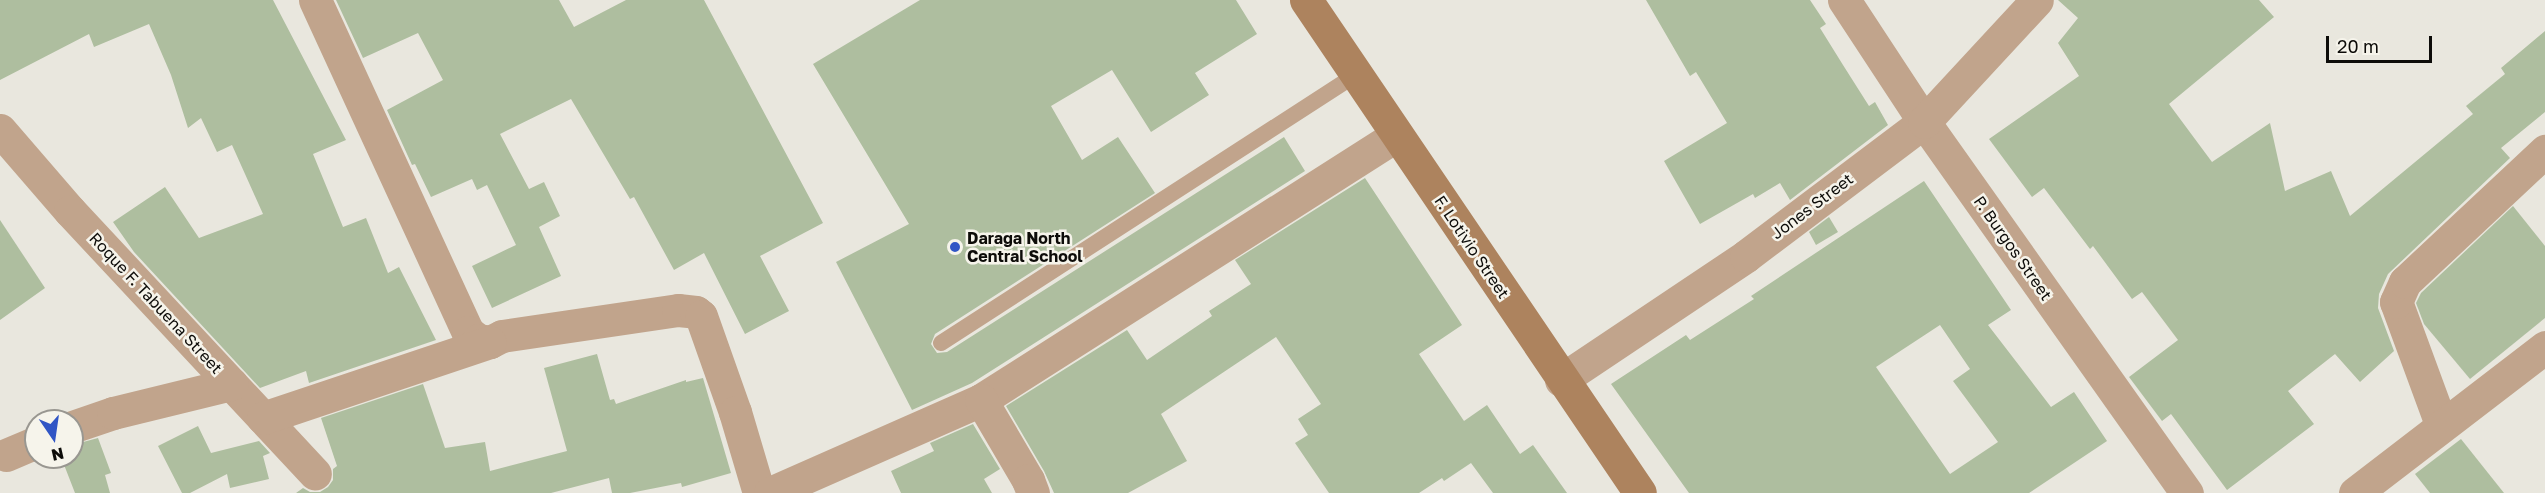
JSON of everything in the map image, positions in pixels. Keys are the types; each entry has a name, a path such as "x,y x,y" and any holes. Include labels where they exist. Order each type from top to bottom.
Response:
{"street":[{"path":"315,0 457,312 468,332 478,340 490,342"},
{"name":"F. Lotivio Street","path":"1306,0 1640,493"},
{"name":"P. Burgos Street","path":"1844,0 1924,122 2187,493"},
{"name":"Jones Street","path":"1562,380 1746,256 1924,122 2037,0"},
{"name":"Roque F. Tabuena Street","path":"0,130 70,211 315,474"},
{"path":"770,493 981,400 1397,135"},
{"path":"2441,424 2396,302 2404,282 2545,151"},
{"path":"263,418 502,336 678,310 696,312 701,316 735,412 759,493"},
{"path":"2355,493 2441,424 2545,347"},
{"path":"84,423 113,413 231,384"},
{"path":"981,400 1028,480 1033,493"},
{"path":"6,454 24,447"}],"lane":[{"path":"941,343 1356,75"}],"building":[{"path":"0,0 273,0 346,140 313,154 343,227 366,218 388,273 399,267 436,340 309,383 306,371 260,388 134,252 113,222 165,187 199,238 263,214 232,145 217,152 201,118 188,128 171,75 149,24 94,47 89,34 0,80"},
{"path":"336,0 559,0 574,27 626,0 704,0 823,223 760,256 789,311 745,334 704,253 674,270 634,197 630,199 571,99 500,134 529,189 544,182 560,216 539,227 561,276 492,308 472,266 516,245 487,185 477,190 472,179 431,197 415,164 412,165 387,110 443,80 418,33 363,58"},
{"path":"920,0 1236,0 1257,34 1195,73 1209,95 1151,132 1112,70 1051,106 1082,160 1118,137 1155,193 935,334 931,344 937,353 947,352 1284,137 1305,171 972,383 912,410 836,262 909,224 813,64"},
{"path":"1646,0 1810,0 1826,24 1820,28 1843,65 1869,106 1875,102 1888,125 1790,200 1780,183 1755,198 1753,194 1700,224 1664,161 1727,123 1696,72 1690,76"},
{"path":"2058,0 2259,0 2274,17 2169,104 2212,162 2270,123 2285,191 2331,171 2350,216 2473,114 2466,106 2505,74 2501,68 2545,31 2545,112 2501,148 2510,158 2388,274 2379,294 2378,308 2394,351 2360,382 2335,354 2288,391 2314,424 2227,490 2171,414 2162,421 2129,377 2178,340 2142,292 2132,299 2093,246 2090,249 2044,188 2032,197 1989,139 2079,76 2058,43 2078,18"},
{"path":"1365,178 1462,325 1419,354 1464,421 1487,405 1520,454 1533,445 1567,493 1493,493 1471,463 1444,481 1442,478 1419,493 1329,493 1295,443 1308,435 1298,419 1321,404 1276,337 1161,414 1187,461 1128,493 1054,493 1044,471 1006,406 1127,330 1147,360 1212,316 1209,311 1251,284 1235,260"},
{"path":"1924,181 2011,310 1988,325 2051,407 2074,392 2107,441 2029,493 1689,493 1611,384 1686,335 1690,340 1754,299 1751,296","holes":["1940,325 1970,369 1953,381 1998,442 1950,474 1876,367"]},
{"path":"2513,206 2545,246 2545,318 2470,379 2424,324 2416,303 2421,293"},
{"path":"1829,217 1838,232 1816,245 1809,232"},
{"path":"0,220 45,288 0,320"},
{"path":"597,354 610,400 614,399 616,404 686,380 686,382 703,378 731,473 682,487 681,483 630,493 612,493 609,478 551,493 296,493 303,488 310,492 320,492 333,480 333,469 337,466 321,418 423,384 445,448 485,442 490,471 567,451 544,368"},
{"path":"973,424 1000,469 984,479 992,493 901,493 891,471 934,451 930,443"},
{"path":"198,426 211,453 259,441 270,453 263,456 269,479 230,488 227,474 190,493 182,493 158,446"},
{"path":"98,438 111,473 105,475 110,493 75,493 66,469 84,469 84,442"},
{"path":"2461,439 2504,493 2430,493 2415,474"}],"place":[{"name":"Daraga North Central School","path":"955,247"}]}
